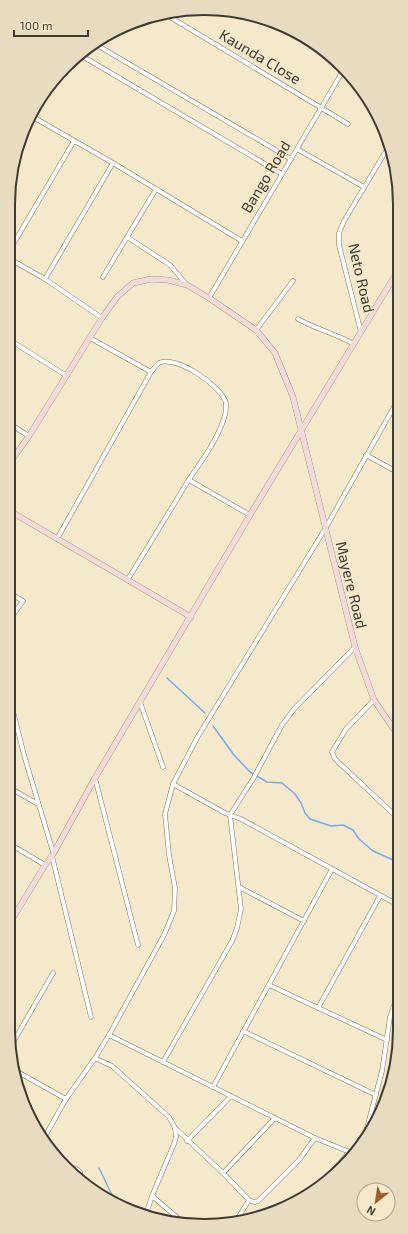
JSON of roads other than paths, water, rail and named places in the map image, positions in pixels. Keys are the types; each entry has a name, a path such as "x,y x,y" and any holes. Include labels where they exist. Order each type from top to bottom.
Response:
{"street":[{"name":"Kaunda Close","path":"172,18 348,124"},
{"path":"100,47 291,159"},
{"path":"85,58 282,174"},
{"name":"Bango Road","path":"210,298 341,74"},
{"path":"35,118 113,163 242,241"},
{"path":"15,241 74,140"},
{"path":"297,150 364,187"},
{"name":"Neto Road","path":"361,332 339,245 339,233 344,221 385,150"},
{"path":"45,279 113,163"},
{"path":"103,277 156,189"},
{"path":"127,237 170,265 187,285"},
{"path":"15,262 45,279 102,318"},
{"path":"15,914 53,854 95,778 250,515 393,278"},
{"name":"Mayere Road","path":"15,455 29,436 102,318 117,297 134,284 151,279 168,280 187,285 210,298 256,330 275,353 293,397 355,647 374,700 393,727"},
{"path":"256,330 293,281"},
{"path":"298,320 319,330 341,337 354,344"},
{"path":"90,338 151,372"},
{"path":"15,343 67,376"},
{"path":"57,538 151,372 159,363 168,362 185,367 205,379 220,392 226,403 225,414 208,452 189,480 128,580"},
{"path":"46,1134 66,1099 95,1058 109,1035 164,935 174,911 175,888 169,855 165,814 173,784 197,738 325,529 366,455 393,412"},
{"path":"15,427 29,436"},
{"path":"366,455 393,471"},
{"path":"189,480 250,515"},
{"path":"15,514 191,617"},
{"path":"15,596 23,601 15,612"},
{"path":"163,1062 232,941 237,928 241,909 230,815 253,779 282,725 294,709 355,647"},
{"path":"374,700 346,729 332,752 335,759 393,813"},
{"path":"140,702 163,766"},
{"path":"15,719 53,854 92,1018"},
{"path":"95,778 138,945"},
{"path":"173,784 230,815 241,819 393,902"},
{"path":"15,790 38,804"},
{"path":"15,847 45,865"},
{"path":"213,1087 332,869"},
{"path":"238,887 304,921"},
{"path":"318,1008 380,896"},
{"path":"15,1039 53,973"},
{"path":"269,985 387,1040"},
{"path":"368,1124 382,1071 390,1017 393,1008"},
{"path":"243,1031 376,1095"},
{"path":"109,1035 315,1138 348,1152"},
{"path":"95,1058 112,1066 127,1078 169,1117 175,1128 186,1139 249,1200 254,1202 258,1201 299,1160 315,1138"},
{"path":"20,1073 66,1099"},
{"path":"186,1139 231,1096"},
{"path":"223,1174 275,1118"},
{"path":"147,1210 176,1137 175,1128"},
{"path":"176,1137 186,1139"},
{"path":"152,1196 176,1217"},
{"path":"240,1215 249,1200"}],"waterway":[{"path":"167,678 205,713"},
{"path":"213,726 234,755 250,772 267,782 282,783 295,794 305,813 310,819 331,826 343,825 353,830 359,839 373,851 393,860"},
{"path":"99,1168 112,1196"}]}
